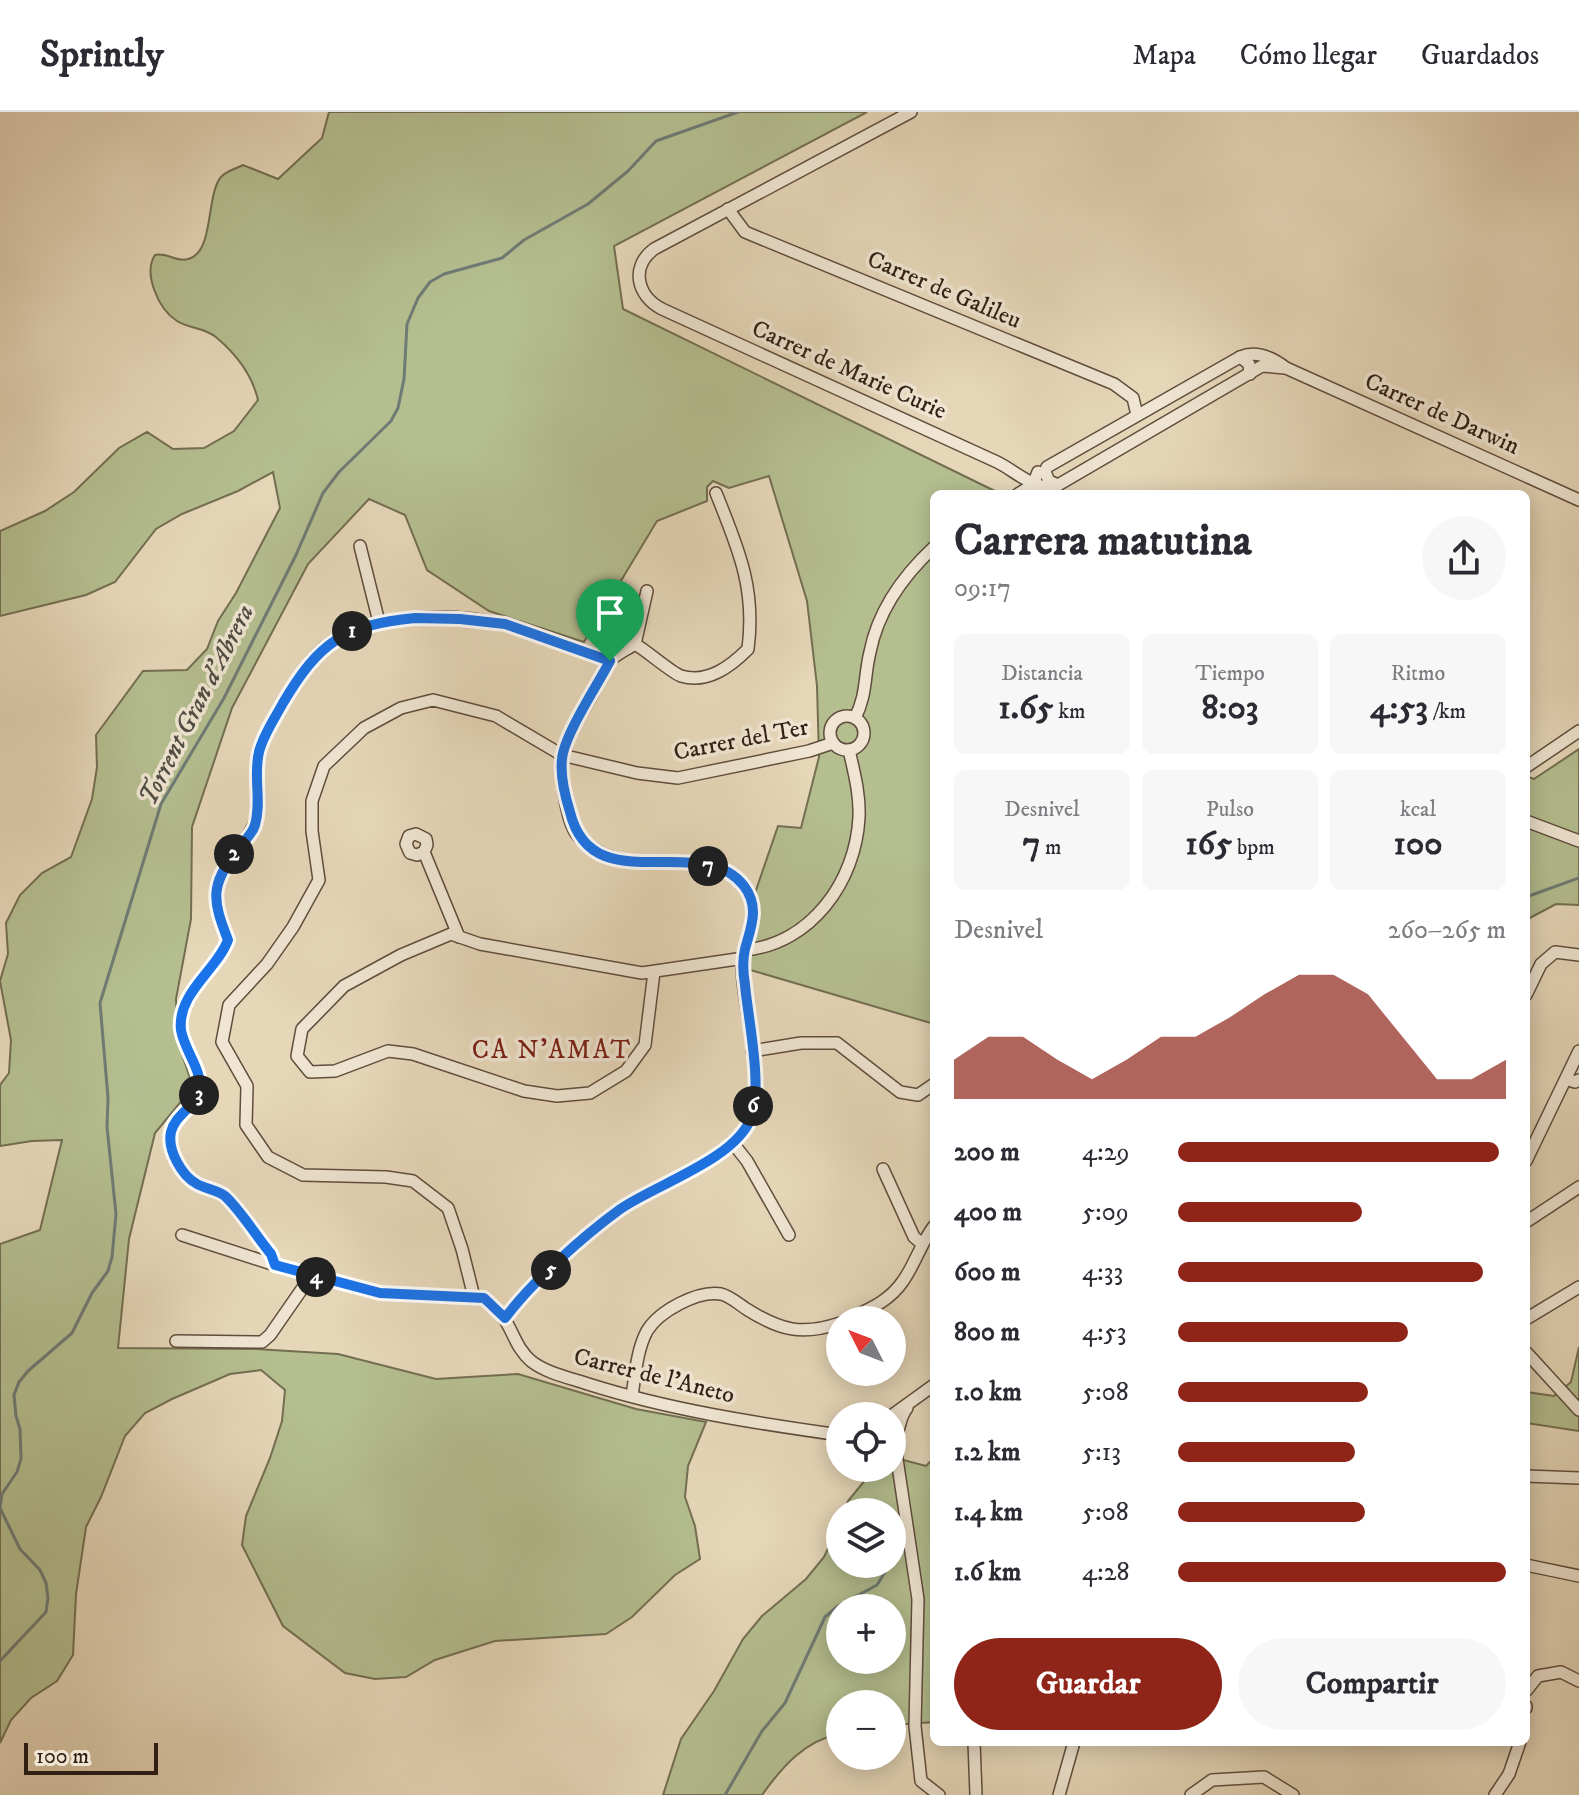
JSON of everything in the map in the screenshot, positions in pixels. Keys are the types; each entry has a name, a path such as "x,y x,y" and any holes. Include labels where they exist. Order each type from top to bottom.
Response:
{"street":[{"path":"728,209 911,112"},
{"name":"Carrer de Marie Curie","path":"728,209 654,249 644,258 639,273 640,285 648,300 1017,472 1033,485"},
{"name":"Carrer de Galileu","path":"728,209 745,232 1114,384 1133,398 1137,415"},
{"name":"Carrer de Darwin","path":"1240,357 1258,354 1579,500"},
{"path":"1025,490 1033,485 1042,470 1240,357 1249,364 1250,374"},
{"path":"1033,485 1058,485 1250,374 1268,365 1286,368"},
{"path":"1042,470 1049,481 1058,485"},
{"name":"Carrer de Marie Curie","path":"1017,472 1042,470"},
{"path":"635,644 681,676 706,677 722,671 748,649 751,601 742,562 716,493"},
{"path":"360,546 379,622"},
{"path":"855,718 864,701 870,652 884,613 912,570 930,551"},
{"path":"182,1235 311,1276 380,1293 484,1298 505,1318 562,1260 622,1208 712,1158 739,1137 752,1117 756,1087 744,954 754,923 751,900 743,885 724,870 696,862 630,863 604,856 574,830 564,792 562,755 610,661 635,644 647,591"},
{"path":"275,1265 271,1254 224,1195 196,1184 182,1169 172,1151 170,1133 177,1120 198,1097 200,1082 181,1028 184,1007 202,976 224,952 228,940 215,907 218,879 254,830 259,806 256,768 260,748 297,679 322,649 340,636 379,622 415,618 505,624 610,661"},
{"name":"Carrer del Ter","path":"474,1297 448,1208 413,1181 386,1177 303,1175 268,1157 246,1125 247,1086 222,1042 229,1005 267,964 293,927 319,880 312,831 312,801 324,766 364,728 401,708 433,700 496,716 562,755 637,773 678,778 833,743"},
{"path":"844,716 855,718 863,725 864,736 859,746 840,749 833,743 830,732 834,722 844,716"},
{"path":"1530,764 1579,731"},
{"path":"654,972 645,1045 626,1071 590,1093 557,1096 524,1091 413,1054 388,1051 335,1071 310,1072 297,1056 302,1029 344,986 401,955 451,934 480,944 642,973 744,954 765,948 802,928 830,901 845,875 854,850 859,819 849,750"},
{"path":"1530,823 1579,841"},
{"path":"424,852 459,937"},
{"path":"1530,987 1541,964 1555,952 1579,955"},
{"path":"752,1051 801,1043 837,1043 900,1092 918,1095 930,1087"},
{"path":"1530,1153 1579,1051"},
{"path":"1566,1079 1579,1080"},
{"path":"732,1142 747,1161 789,1235"},
{"path":"883,1169 914,1237 921,1243"},
{"path":"1530,1219 1579,1187"},
{"path":"876,1306 892,1295 904,1280 921,1243 930,1231"},
{"path":"176,1341 262,1342 311,1276"},
{"path":"1530,1317 1579,1287"},
{"path":"632,1396 637,1363 648,1330 665,1313 684,1301 705,1294 723,1294 775,1326 801,1331 826,1326"},
{"name":"Carrer de l'Aneto","path":"505,1318 516,1343 532,1362 557,1374 632,1396 735,1420 826,1433"},
{"path":"1530,1356 1579,1410"},
{"path":"906,1410 912,1401 930,1388"},
{"path":"1530,1476 1579,1478"},
{"path":"901,1482 918,1599 915,1726 921,1781 926,1795"},
{"path":"1530,1566 1579,1576"},
{"path":"1530,1686 1538,1676 1561,1672 1579,1681"},
{"path":"974,1746 976,1795"},
{"path":"1059,1795 1073,1746"},
{"path":"1495,1795 1509,1774 1519,1746"},
{"path":"1191,1795 1212,1780 1264,1777 1293,1795"},
{"path":"921,1781 939,1795"}],"green space":[{"path":"329,112 867,112 614,246 623,309 993,490 930,490 930,1023 747,969 754,896 778,826 801,828 819,757 817,686 807,601 769,476 729,488 713,481 707,487 707,501 657,521 584,642 489,611 427,570 405,515 369,499 308,564 232,708 192,827 191,919 176,999 178,1042 193,1087 155,1133 129,1239 118,1348 256,1349 338,1354 436,1379 518,1374 636,1409 706,1422 688,1466 685,1497 695,1526 700,1559 675,1575 632,1617 606,1634 495,1641 435,1660 406,1677 375,1679 345,1673 283,1626 242,1545 246,1516 282,1421 285,1390 261,1370 230,1374 145,1413 125,1436 86,1527 76,1594 73,1655 57,1681 31,1698 11,1720 0,1743 0,1244 40,1230 62,1140 0,1146 0,1085 9,1073 11,1040 0,981 8,954 6,923 20,895 42,873 71,857 92,799 97,767 96,735 143,671 187,670 207,649 218,621 280,508 273,472 156,529 115,582 86,595 0,616 0,531 45,511 74,492 119,448 147,432 173,449 204,448 234,431 258,400 248,373 217,338 170,315 154,290 152,263 155,255 187,259 198,252 207,233 213,196 221,177 243,165 278,179 322,138"},
{"path":"1579,749 1579,905 1556,904 1530,918 1530,778 1534,779"},
{"path":"1579,1347 1579,1431 1530,1424 1530,1393 1554,1396 1571,1382"},
{"path":"906,1461 926,1466 930,1462 930,1722 906,1724 906,1690 826,1690 826,1737 795,1756 762,1795 663,1795 681,1739 714,1691 743,1639 762,1616 806,1579 826,1553 826,1578 906,1578 906,1498 850,1498 864,1482 906,1482"}],"waterway":[{"name":"Torrent Gran d'Abrera","path":"0,1661 46,1612 46,1583 40,1570 20,1549 0,1508 2,1494 17,1472 21,1459 14,1395 28,1371 72,1333 92,1293 108,1271 112,1257 116,1214 100,1003 161,804 224,698 296,555 323,493 339,472 391,421 398,408 404,379 407,324 418,298 430,282 444,274 502,258 524,240 588,204 628,171 656,141 738,112"},
{"path":"1530,896 1579,878"},
{"path":"725,1795 762,1731 785,1703 825,1617 838,1606 877,1585 881,1578"}],"district":[{"name":"CA N'AMAT","path":"552,1050"}],"route":[{"path":"415,618 505,624 610,661 562,755 564,792 574,830 604,856 630,863 696,862 724,870 743,885 751,900 754,923 742,966 756,1087 752,1117 739,1137 712,1158 622,1208 595,1229 505,1318 484,1298 380,1293 275,1265 271,1254 224,1195 196,1184 182,1169 172,1151 170,1133 177,1120 198,1097 200,1082 181,1028 184,1007 202,976 224,952 228,940 215,907 218,879 254,830 259,806 256,768 260,748 278,712 297,679 322,649 340,636 379,622 415,618"}]}
